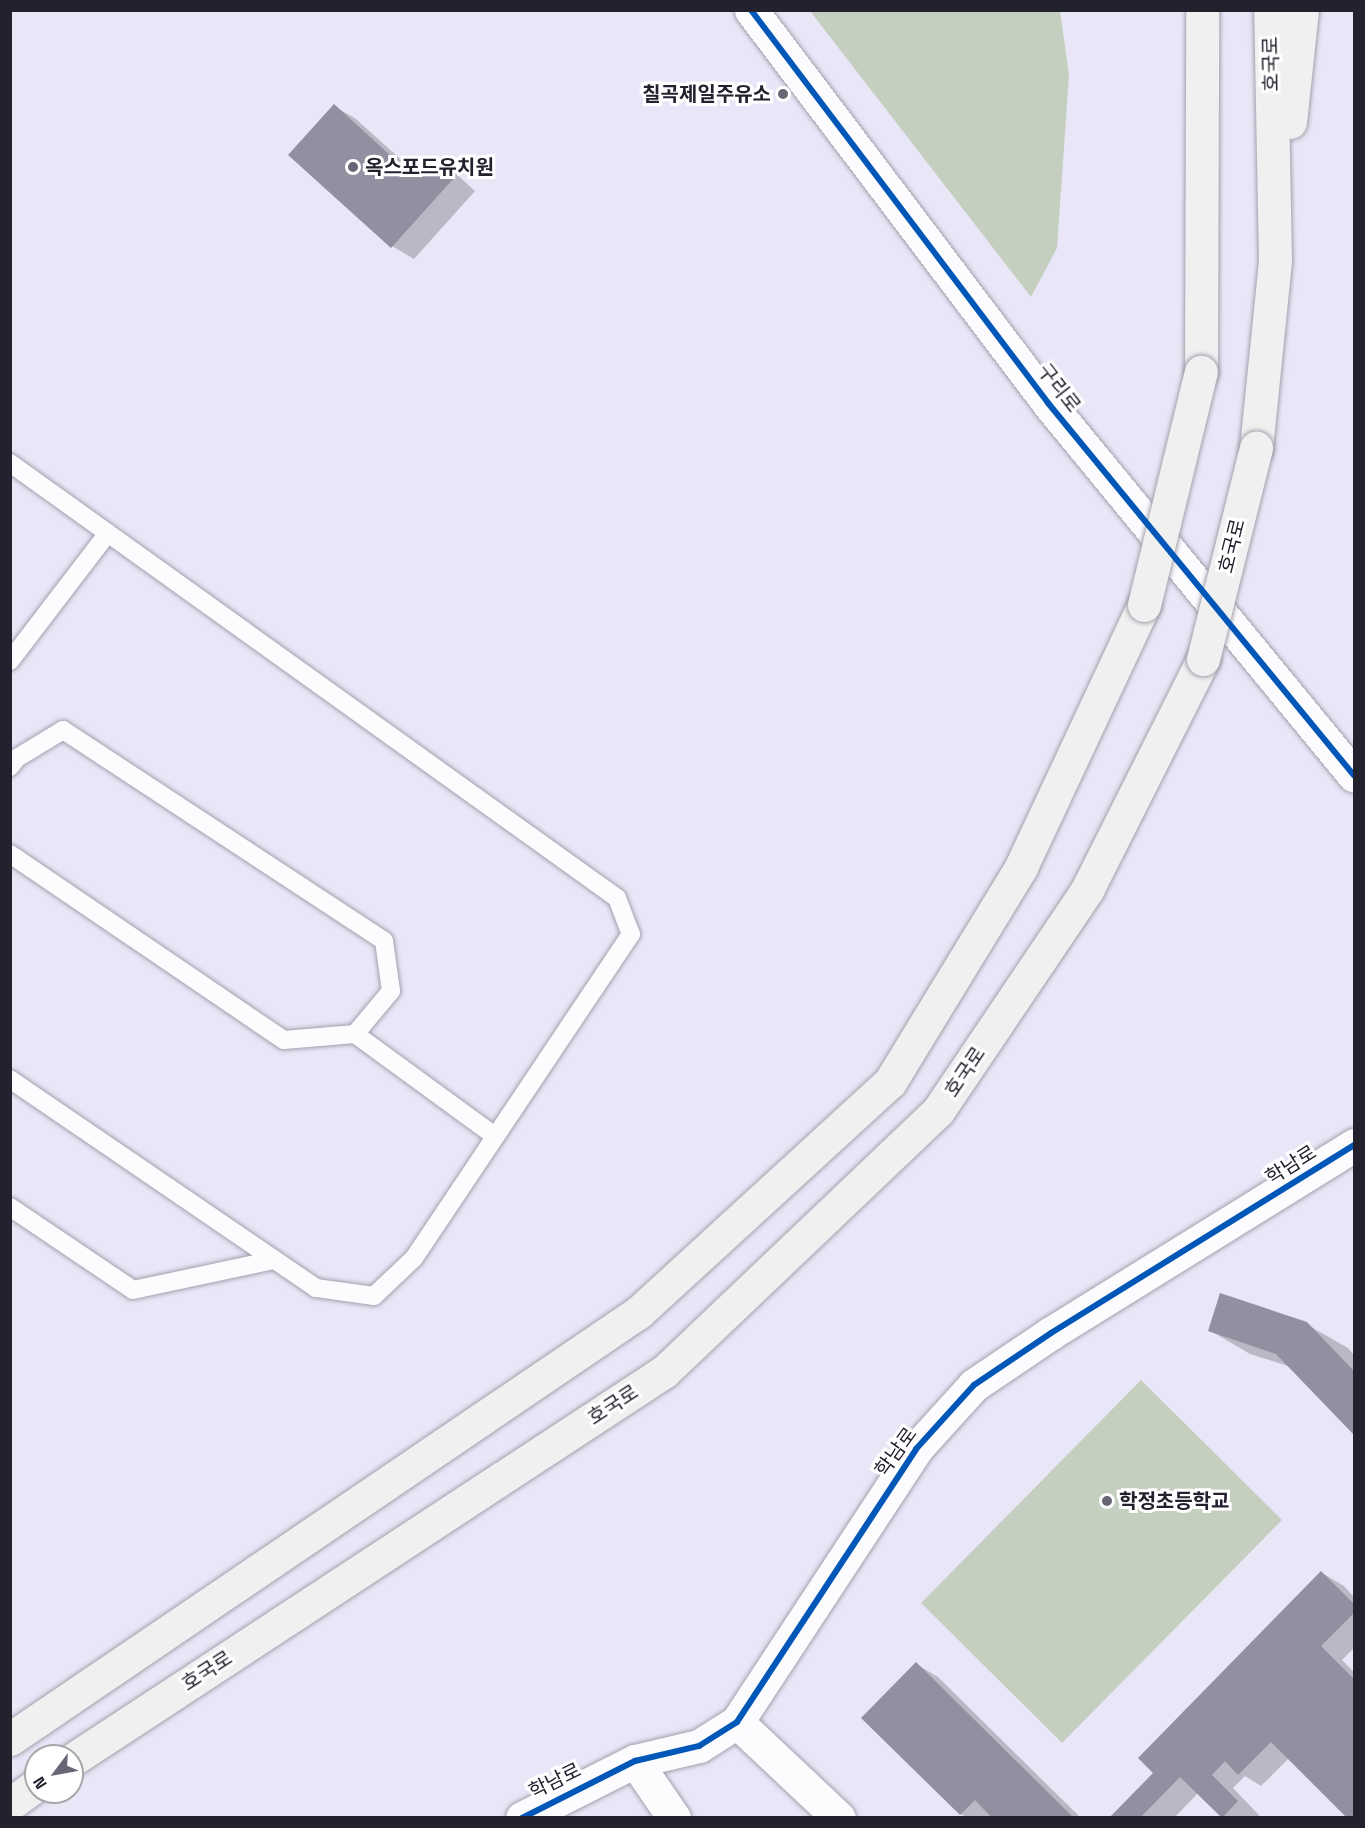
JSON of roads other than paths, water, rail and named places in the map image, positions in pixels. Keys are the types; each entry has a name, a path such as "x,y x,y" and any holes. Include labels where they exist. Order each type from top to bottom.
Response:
{"main road":[{"path":"10,1739 639,1312 890,1082 1021,867 1144,604 1201,372 1202,10"},
{"name":"호국로","path":"84,1752 665,1371 938,1111 1087,890 1203,659 1256,448 1275,261 1270,10"},
{"path":"1275,261 1302,10"},
{"path":"10,1804 24,1794"}],"street":[{"name":"구리로","path":"751,10 1048,403 1354,775"},
{"name":"학남로","path":"522,1818 635,1761 699,1746 737,1722 916,1449 974,1384 1051,1333 1354,1145"},
{"path":"737,1722 839,1818"},
{"path":"635,1761 674,1818"}],"lane":[{"path":"10,463 616,898 631,934 414,1258 374,1296 316,1288 10,1079"},
{"path":"10,661 108,533"},
{"path":"10,767 17,758 63,730 384,941 391,991 356,1034"},
{"path":"10,854 284,1040 356,1034 495,1136"},
{"path":"10,1207 133,1290 274,1260"}],"place":[{"name":"칠곡제일주유소","path":"783,94"},
{"name":"옥스포드유치원","path":"353,167"},
{"name":"학정초등학교","path":"1107,1501"}]}
